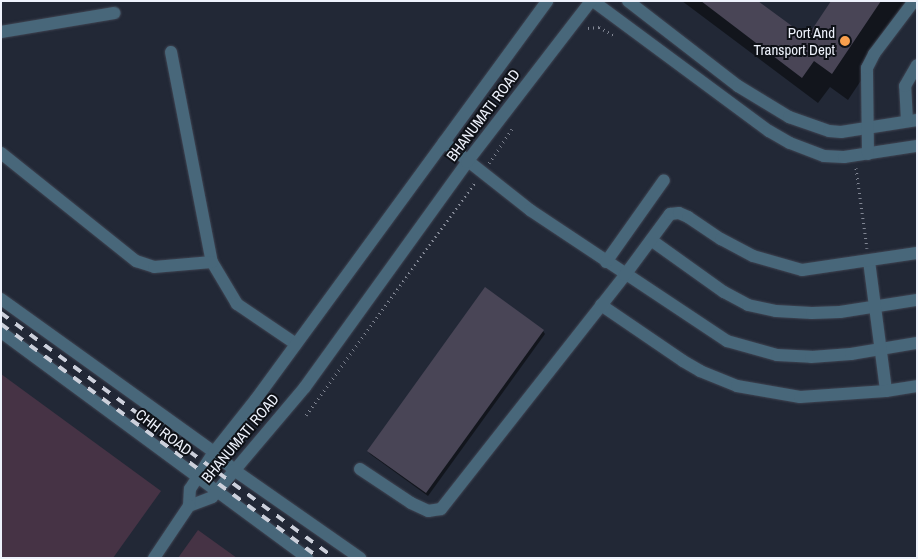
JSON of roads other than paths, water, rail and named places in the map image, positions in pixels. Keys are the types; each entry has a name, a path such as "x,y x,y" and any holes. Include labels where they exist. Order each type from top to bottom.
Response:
{"street":[{"name":"BHANUMATI ROAD","path":"547,1 256,399 214,452 190,489 189,506 207,500 217,492 305,387 467,162 592,1"},
{"path":"592,1 769,131 790,143 824,156 867,160 917,146"},
{"path":"628,1 738,86 789,117 828,131 841,132 912,120 905,86 917,65"},
{"path":"867,160 867,68 874,54 914,1"},
{"path":"1,32 114,13"},
{"path":"171,52 212,262 237,304 296,344"},
{"path":"444,142 530,210 625,275 727,341 755,350 811,357 880,350 917,343"},
{"path":"1,153 136,261 154,267 212,262"},
{"path":"606,262 664,180"},
{"path":"360,469 428,511 441,509 625,275 665,218 670,214 679,213 753,256 802,270 917,253"},
{"path":"651,240 724,292 748,305 812,313 840,312 917,300"},
{"path":"868,261 886,391"},
{"path":"1,299 214,452 234,470 360,558"},
{"path":"601,305 688,365 737,386 800,397 886,391 917,386"},
{"name":"CHH ROAD","path":"1,332 307,558"},
{"path":"154,558 189,506"}],"railway":[{"path":"1,313 334,558"},
{"path":"1,324 319,558"}],"place":[{"name":"Port And Transport Dept","path":"845,41"}]}
